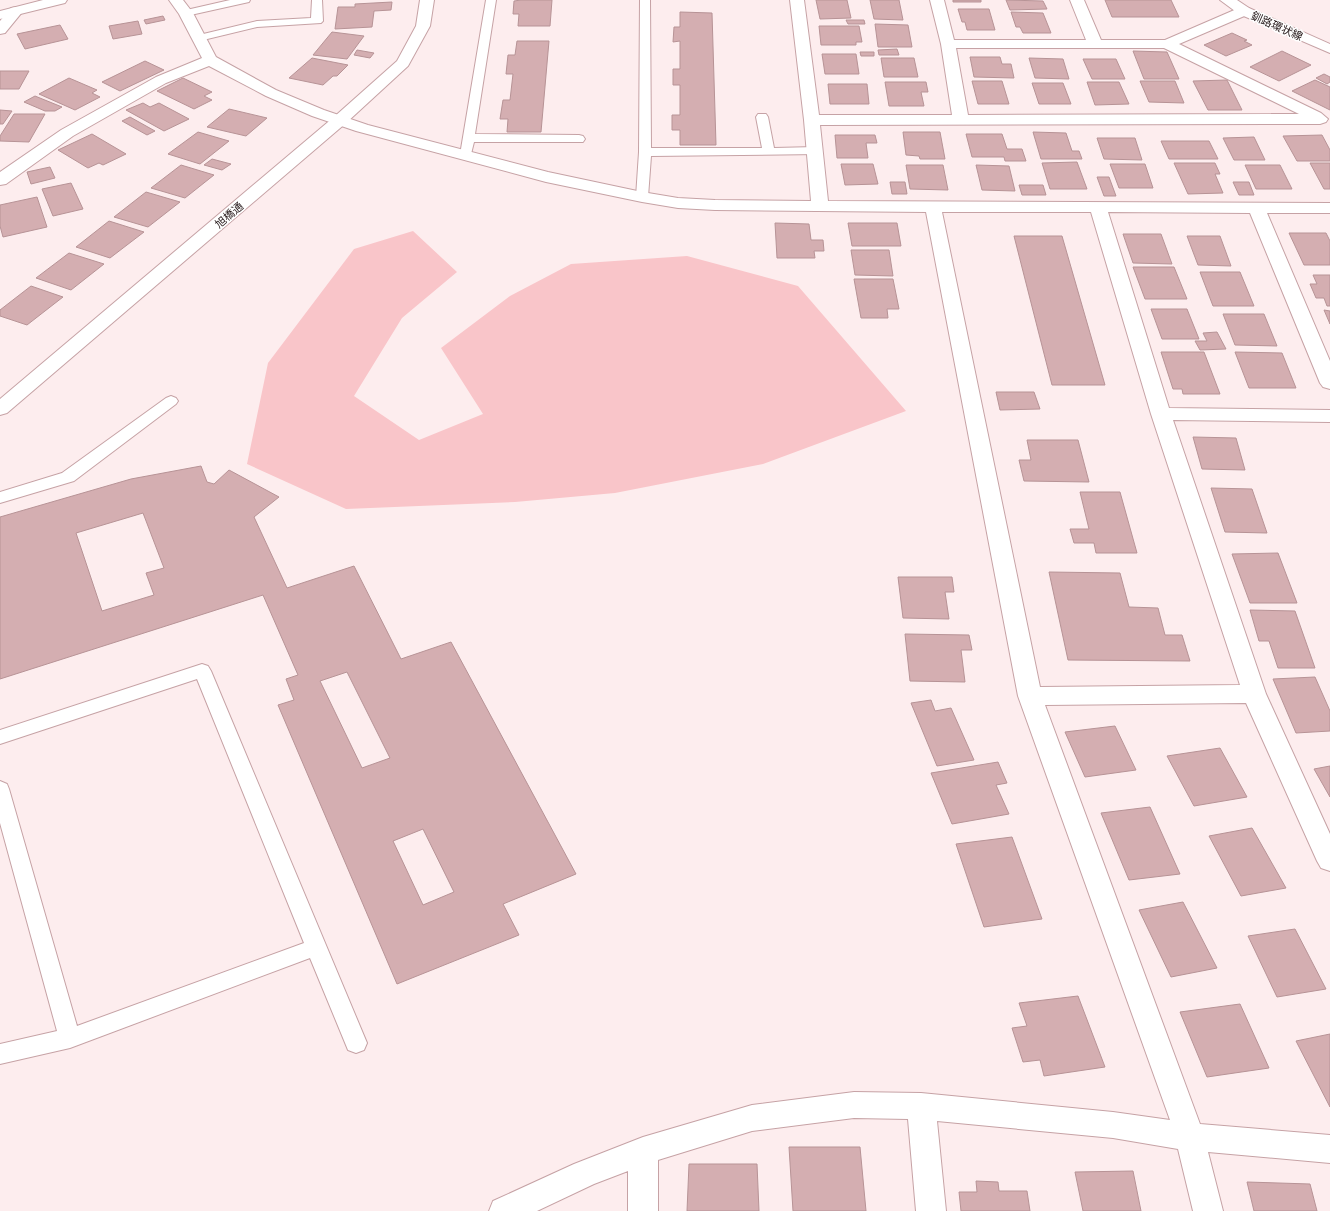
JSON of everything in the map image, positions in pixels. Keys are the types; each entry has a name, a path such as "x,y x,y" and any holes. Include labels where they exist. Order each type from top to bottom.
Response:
{"street":[{"path":"0,14 60,0"},
{"path":"176,0 186,13 210,60 271,93 362,128 546,176 642,197 678,203 820,206 1330,208"},
{"name":"旭橋通","path":"0,409 340,120 403,63 424,26 427,0"},
{"path":"797,0 816,151 820,206"},
{"path":"937,0 948,44 961,119"},
{"path":"1077,0 1095,44"},
{"name":"釧路環状線","path":"1227,0 1244,11 1330,49"},
{"path":"0,30 16,11"},
{"path":"948,44 1167,44 1244,11"},
{"path":"1167,44 1325,122"},
{"path":"0,180 67,133 161,80 210,60"},
{"path":"812,120 961,119 1325,122"},
{"path":"933,207 1030,696 1190,1137 1208,1211"},
{"path":"1098,208 1161,414 1254,694 1330,861"},
{"path":"1256,208 1330,383"},
{"path":"1161,414 1330,416"},
{"path":"1030,696 1254,694"},
{"path":"504,1211 584,1174 643,1151 752,1118 854,1105 921,1106 1113,1125 1190,1137 1330,1149"},
{"path":"921,1106 931,1211"},
{"path":"643,1151 643,1211"}],"lane":[{"path":"186,13 245,0"},
{"path":"199,38 257,24 317,21 317,0"},
{"path":"466,155 491,0"},
{"path":"642,197 645,152 645,0"},
{"path":"762,117 769,152"},
{"path":"469,138 579,139"},
{"path":"645,152 816,151"},
{"path":"0,498 68,477 171,401"},
{"path":"0,737 202,671 356,1043"},
{"path":"0,789 70,1038"},
{"path":"0,1054 70,1038 316,947"}],"shaded area":[{"path":"413,231 457,272 402,318 354,396 419,440 483,414 441,348 510,296 571,264 687,256 798,286 906,411 763,464 615,493 515,502 346,509 247,464 268,363 354,249"}],"building":[{"path":"552,0 550,26 518,26 519,14 513,14 514,1"},
{"path":"816,0 847,0 851,18 820,19"},
{"path":"870,0 899,0 903,20 874,19"},
{"path":"953,0 981,0 981,2 953,2"},
{"path":"1006,0 1043,1 1047,9 1010,10"},
{"path":"1105,0 1171,0 1179,17 1112,17"},
{"path":"392,2 391,10 374,11 372,27 335,29 338,7 355,7 355,4"},
{"path":"958,9 989,9 995,30 967,30 965,22 962,22"},
{"path":"680,12 712,13 716,145 680,145 680,130 672,130 672,115 680,115 680,85 673,85 673,69 680,69 680,41 673,42 674,27 680,27"},
{"path":"1011,12 1043,13 1051,33 1023,33 1020,27 1016,27"},
{"path":"163,16 165,20 146,24 144,20"},
{"path":"846,20 864,20 865,24 848,24"},
{"path":"138,21 142,34 113,39 109,26"},
{"path":"875,24 908,25 912,47 878,47"},
{"path":"60,25 68,39 25,49 17,34"},
{"path":"819,26 859,26 862,42 856,42 856,45 821,45"},
{"path":"332,32 364,36 347,59 313,55"},
{"path":"1232,33 1247,40 1244,41 1252,45 1226,56 1204,45"},
{"path":"517,41 549,41 541,132 507,132 508,119 500,119 503,100 510,100 513,74 506,74 508,55 515,55"},
{"path":"897,49 899,55 879,55 878,50"},
{"path":"357,50 374,53 370,58 354,55"},
{"path":"1133,51 1167,52 1179,79 1144,79"},
{"path":"1282,51 1311,65 1279,81 1250,67"},
{"path":"860,52 874,52 874,56 861,56"},
{"path":"822,54 856,54 859,74 825,74"},
{"path":"970,57 1000,57 1002,64 1011,64 1014,78 974,77"},
{"path":"312,58 348,65 337,76 333,76 323,85 289,78"},
{"path":"881,58 914,58 918,77 884,77"},
{"path":"1029,58 1063,59 1069,79 1035,78"},
{"path":"1083,59 1116,59 1125,79 1092,79"},
{"path":"145,61 164,70 120,91 102,82"},
{"path":"0,71 29,71 19,89 0,89"},
{"path":"1324,74 1330,77 1330,82 1327,84 1316,78"},
{"path":"69,78 97,90 92,93 100,97 75,110 39,94"},
{"path":"183,78 212,92 204,96 212,100 194,109 157,91"},
{"path":"1227,80 1242,110 1208,110 1193,81"},
{"path":"1315,80 1330,87 1330,110 1292,91"},
{"path":"972,81 1002,81 1009,104 978,104"},
{"path":"1140,81 1175,81 1184,103 1149,102"},
{"path":"885,82 926,82 928,92 921,92 924,106 889,106"},
{"path":"1087,82 1119,82 1129,104 1095,105"},
{"path":"1032,83 1063,83 1071,104 1039,104"},
{"path":"828,84 867,84 869,104 830,104"},
{"path":"35,96 62,107 55,111 45,111 24,102"},
{"path":"143,103 150,107 159,103 189,119 164,131 126,110"},
{"path":"229,109 267,118 246,136 207,127"},
{"path":"0,110 12,111 3,124 0,124"},
{"path":"14,114 45,114 29,142 0,141 0,136"},
{"path":"130,117 155,131 147,135 122,121"},
{"path":"198,132 229,141 200,164 168,154"},
{"path":"903,132 940,132 945,159 920,159 919,156 906,155"},
{"path":"1033,132 1066,133 1072,151 1079,151 1082,159 1041,159"},
{"path":"92,134 126,154 103,165 99,163 88,168 58,150"},
{"path":"966,134 1002,134 1007,149 1022,149 1026,161 1005,161 1004,157 972,157"},
{"path":"835,135 875,135 877,143 866,143 868,158 837,158"},
{"path":"1322,135 1330,150 1330,161 1297,161 1283,136"},
{"path":"1254,137 1265,160 1234,160 1223,138"},
{"path":"1097,138 1135,138 1142,160 1104,159"},
{"path":"1161,141 1209,141 1218,159 1169,159"},
{"path":"212,159 231,164 222,170 204,165"},
{"path":"1077,162 1087,189 1050,189 1042,163"},
{"path":"1174,163 1215,163 1220,174 1215,174 1223,193 1188,194"},
{"path":"1310,163 1330,163 1330,189 1324,189"},
{"path":"841,164 873,164 878,184 845,185"},
{"path":"1110,164 1145,164 1153,188 1119,188"},
{"path":"181,165 214,175 185,198 151,188"},
{"path":"906,165 943,165 948,190 910,189"},
{"path":"976,165 1009,166 1015,191 982,190"},
{"path":"1245,165 1280,165 1292,189 1256,189"},
{"path":"50,167 55,178 31,184 27,172"},
{"path":"1097,177 1109,177 1116,196 1104,196"},
{"path":"890,182 905,182 907,194 892,194"},
{"path":"1233,182 1249,182 1254,195 1239,195"},
{"path":"71,183 83,209 53,216 42,189"},
{"path":"1019,185 1043,185 1046,195 1022,195"},
{"path":"146,192 180,202 148,227 114,217"},
{"path":"37,197 47,227 3,237 0,226 0,205"},
{"path":"109,221 144,232 110,258 76,247"},
{"path":"775,223 809,224 811,240 823,240 824,251 814,251 815,258 777,258"},
{"path":"848,223 897,223 901,246 852,246"},
{"path":"1289,233 1326,233 1330,241 1330,265 1304,265"},
{"path":"1123,234 1161,234 1172,264 1133,263"},
{"path":"1014,236 1062,236 1105,385 1052,385"},
{"path":"1187,236 1220,236 1231,266 1198,265"},
{"path":"851,250 889,250 893,276 855,275"},
{"path":"69,253 104,264 71,290 36,278"},
{"path":"1133,267 1174,267 1187,299 1145,299"},
{"path":"1200,272 1240,272 1254,306 1213,306"},
{"path":"1313,275 1330,275 1330,306 1327,306 1324,298 1316,298 1310,284 1317,284"},
{"path":"854,279 893,279 899,309 887,309 888,318 861,318"},
{"path":"31,286 63,297 27,325 0,316 0,310"},
{"path":"1151,309 1187,309 1199,339 1162,339"},
{"path":"1324,310 1330,311 1330,324"},
{"path":"1223,314 1264,314 1277,346 1235,345"},
{"path":"1217,332 1226,349 1200,350 1195,341 1207,341 1203,333"},
{"path":"1161,352 1204,352 1220,394 1183,394 1182,389 1173,389"},
{"path":"1235,352 1282,353 1296,388 1249,388"},
{"path":"996,392 1034,392 1040,409 1000,410"},
{"path":"1193,437 1236,438 1245,470 1202,469"},
{"path":"1027,440 1078,440 1089,482 1024,481 1019,460 1031,460"},
{"path":"201,466 207,482 214,484 229,470 279,497 254,517 287,588 354,566 401,659 451,642 576,874 503,904 519,935 397,984 278,705 294,700 286,679 298,675 263,595 0,679 0,517 131,479","holes":["143,513 164,568 146,573 154,595 102,611 76,533","347,672 390,758 362,768 320,681","423,829 454,892 423,905 393,841"]},
{"path":"1211,488 1252,489 1267,533 1225,532"},
{"path":"1080,492 1120,492 1137,553 1096,553 1094,543 1074,543 1070,529 1089,529"},
{"path":"1278,553 1297,603 1250,603 1232,554"},
{"path":"1049,572 1120,573 1129,607 1158,608 1165,635 1182,635 1190,661 1068,660"},
{"path":"898,577 952,577 954,592 945,592 949,619 903,618"},
{"path":"1250,610 1295,611 1315,668 1278,668 1269,641 1259,641"},
{"path":"905,634 969,635 972,650 961,650 965,682 910,681"},
{"path":"1315,677 1330,711 1330,731 1296,733 1273,679"},
{"path":"931,700 935,711 951,708 974,760 937,766 911,703"},
{"path":"1115,726 1136,770 1085,777 1065,732"},
{"path":"1220,748 1247,797 1194,806 1167,756"},
{"path":"998,762 1007,783 996,785 1009,814 952,824 931,773"},
{"path":"1330,766 1330,797 1314,769"},
{"path":"1150,807 1180,874 1129,880 1101,813"},
{"path":"1252,828 1286,888 1241,896 1209,836"},
{"path":"1012,837 1042,919 984,927 956,844"},
{"path":"1183,902 1217,968 1171,977 1139,910"},
{"path":"1295,929 1326,989 1277,997 1248,936"},
{"path":"1078,996 1105,1067 1044,1076 1040,1060 1023,1062 1012,1028 1027,1026 1019,1003"},
{"path":"1240,1004 1269,1068 1207,1077 1180,1012"},
{"path":"1330,1034 1330,1107 1296,1041"},
{"path":"789,1147 860,1147 866,1211 793,1211"},
{"path":"689,1164 757,1164 759,1211 687,1211"},
{"path":"1133,1171 1141,1211 1083,1211 1075,1172"},
{"path":"976,1181 998,1182 999,1191 1027,1191 1030,1211 961,1211 959,1192 977,1192"},
{"path":"1247,1182 1310,1184 1317,1211 1254,1211"}]}
